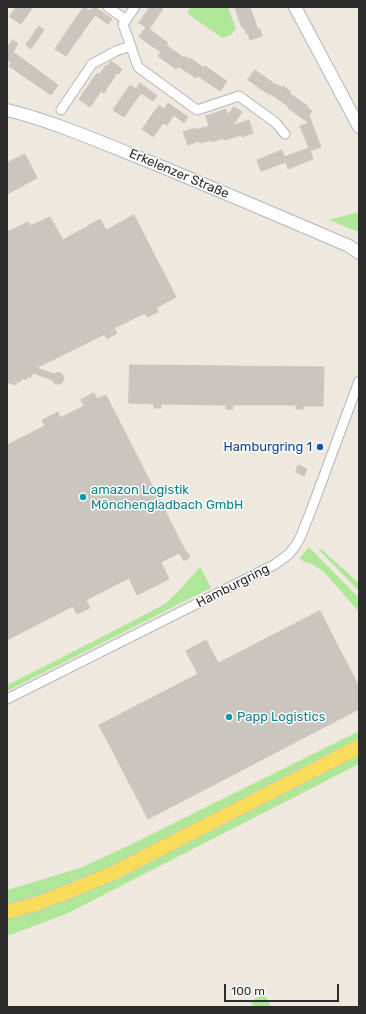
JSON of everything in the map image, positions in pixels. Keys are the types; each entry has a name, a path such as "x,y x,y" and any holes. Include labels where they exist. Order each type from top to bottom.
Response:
{"main road":[{"path":"7,912 39,903 75,890 115,872 359,747"}],"street":[{"path":"108,7 126,20"},
{"path":"135,7 123,24 138,67 197,110 239,96 276,123 284,134"},
{"path":"295,7 359,127"},
{"path":"61,110 92,64 116,51 130,46"},
{"name":"Erkelenzer Straße","path":"7,110 30,115 87,136 354,246 359,253"},
{"name":"Hamburgring","path":"7,699 274,565 289,554 296,545 306,523 359,381"}],"green space":[{"path":"191,7 228,7 236,29 232,34 222,38 187,13"},
{"path":"359,212 359,232 329,220"},
{"path":"309,547 359,598 359,612 325,573 312,564 302,561 300,558"},
{"path":"321,549 359,583 359,591 319,550"},
{"path":"200,567 211,588 7,691 7,685 165,604"},
{"path":"359,731 359,740 139,854 42,896 7,906 7,890 80,868 130,845"},
{"path":"359,753 359,764 66,914 7,936 7,918"},
{"path":"264,994 272,1007 254,1007 250,1002"}],"building":[{"path":"16,7 33,7 21,24 10,17"},
{"path":"84,7 90,11 93,7 95,7 112,19 108,24 95,15 66,56 55,49"},
{"path":"150,7 164,7 149,29 168,43 166,45 184,58 185,56 190,60 190,58 204,68 205,66 227,81 220,91 198,76 196,78 178,66 176,69 158,56 161,52 139,37 146,27 139,23"},
{"path":"250,7 258,30 260,29 262,36 250,40 244,27 242,28 235,8"},
{"path":"39,26 44,30 31,49 26,45"},
{"path":"13,40 18,44 13,52 58,85 51,95 9,66 11,62 7,60 7,48"},
{"path":"111,61 122,69 119,74 117,73 104,93 101,91 90,107 79,99 97,73 99,75"},
{"path":"255,70 276,85 277,84 282,88 283,86 291,92 290,94 308,106 307,108 312,111 309,116 321,147 310,151 313,159 288,169 286,162 261,171 257,160 282,150 284,157 309,148 300,126 309,123 271,94 270,95 248,80"},
{"path":"140,83 157,96 153,101 141,93 124,117 113,110 130,85 136,89"},
{"path":"168,103 188,117 184,123 174,115 167,125 163,123 153,137 142,129 159,105 164,109"},
{"path":"234,107 242,112 233,125 249,120 253,133 242,137 241,135 224,140 223,138 212,142 211,140 200,143 199,141 188,145 183,132 209,126 206,116 226,109 228,115"},
{"path":"25,154 37,178 7,194 7,163"},
{"path":"134,215 176,297 156,308 158,312 147,317 145,313 114,328 117,333 107,339 105,334 36,368 54,374 58,372 62,374 64,379 62,383 55,384 52,380 33,373 31,377 28,376 26,380 23,378 20,382 17,381 16,385 7,382 7,232 28,222 30,226 50,217 63,240 100,219 106,230"},
{"path":"130,365 324,367 323,406 303,406 303,409 296,409 296,405 232,405 233,409 226,409 226,405 161,404 161,408 154,408 154,404 129,403"},
{"name":"amazon Logistik Mönchengladbach GmbH","path":"94,393 97,399 106,395 186,552 190,557 184,561 179,553 161,562 169,579 137,595 129,578 86,600 90,608 77,614 73,606 7,640 7,445 45,426 42,420 58,412 60,418 84,406 81,400"},
{"path":"298,465 307,469 304,476 296,472"},
{"name":"Papp Logistics","path":"320,611 359,687 359,709 148,819 99,725 198,674 186,651 206,640 218,663"}],"place":[{"name":"Hamburgring 1","path":"320,447"},
{"name":"amazon Logistik Mönchengladbach GmbH","path":"83,497"},
{"name":"Papp Logistics","path":"229,717"}]}
